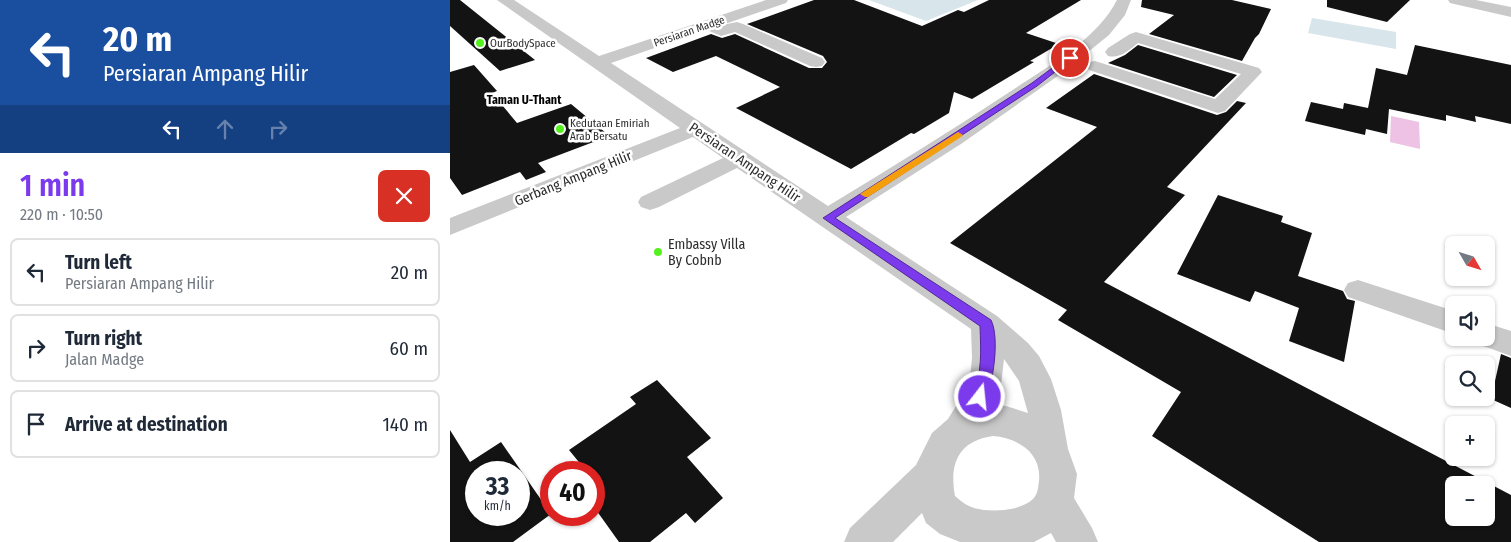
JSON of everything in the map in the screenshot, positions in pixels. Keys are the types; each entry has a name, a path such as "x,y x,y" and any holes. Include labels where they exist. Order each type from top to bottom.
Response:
{"street":[{"name":"Persiaran Ampang Hilir","path":"504,0 1010,342 1027,362 1038,384 1046,411 1050,451"},
{"name":"Persiaran Madge","path":"597,62 780,0"},
{"path":"828,218 1035,85 1103,32 1117,15 1124,0"},
{"path":"1455,0 1511,12"},
{"path":"708,25 721,31 737,27 816,62"},
{"path":"1070,58 1218,107 1253,72 1136,37 1114,52"},
{"path":"1087,44 1124,55 1100,68"},
{"name":"Gerbang Ampang Hilir","path":"450,227 696,128"},
{"path":"650,202 740,158"},
{"path":"1358,290 1445,321"},
{"path":"961,430 980,397 987,377 986,324"},
{"path":"1495,338 1511,344"},
{"path":"993,420 1009,422 1025,428 1039,437 1050,451 1057,467 1059,485 1055,502 1046,518 1030,532 1014,541 990,541 970,536 953,525 940,509 934,490 934,472 938,455 948,441 961,430 976,423 993,420"},
{"path":"872,535 903,506 934,472"},
{"path":"1055,502 1078,542"},
{"path":"872,535 909,514 940,509"}],"shaded area":[{"path":"869,0 978,0 926,21"},
{"path":"1312,18 1396,32 1396,49 1308,33"},
{"path":"1391,116 1419,122 1420,149 1390,142"}],"building":[{"path":"450,0 460,0 535,60 500,71 450,26"},
{"path":"814,0 854,0 922,26 958,10 964,12 989,0 1081,0 1026,33 1059,44 1030,61 1034,62 972,99 954,92 949,113 851,169 736,108 780,87 716,56 673,72 646,58 711,34 722,38 735,34 809,68 822,68 827,62 823,56 747,24"},
{"path":"1142,0 1232,0 1271,9 1259,34 1242,61 1149,34 1174,15 1141,7"},
{"path":"1327,0 1410,0 1387,22 1327,7"},
{"path":"1138,45 1237,75 1214,97 1108,63 1125,55"},
{"path":"1415,45 1511,65 1511,124 1475,116 1476,122 1446,115 1446,121 1389,109 1387,134 1366,129 1365,135 1305,121 1311,102 1343,109 1344,103 1368,108 1376,68 1407,75"},
{"path":"474,65 497,91 492,93 517,123 571,104 606,133 600,135 604,138 538,163 546,172 526,180 520,172 462,195 450,178 450,72"},
{"path":"1094,74 1217,115 1226,112 1237,101 1246,103 1167,187 1185,195 1104,282 1445,460 1445,466 1456,466 1475,476 1445,476 1445,526 1495,526 1495,487 1511,495 1511,542 1319,542 1152,436 1181,392 1058,320 1067,310 950,243 1097,127 1046,108"},
{"path":"1218,195 1283,216 1281,222 1312,233 1298,276 1343,291 1347,299 1355,301 1344,362 1289,341 1299,308 1255,291 1250,302 1177,274"},
{"path":"1501,354 1511,358 1511,408 1495,401 1495,381"},
{"path":"657,380 711,438 687,457 723,498 695,523 686,513 650,542 619,542 605,522 605,461 578,461 569,450 636,404 630,397"},
{"path":"450,430 469,461 465,461 465,526 530,526 530,484 540,498 540,522 513,542 450,542"},
{"path":"501,442 514,461 472,461"}],"slow traffic":[{"path":"865,194 958,135"}],"place":[{"name":"OurBodySpace","path":"480,43"},
{"name":"Kedutaan Emiriah Arab Bersatu","path":"560,129"},
{"name":"Embassy Villa By Cobnb","path":"658,252"}],"district":[{"name":"Taman U-Thant","path":"524,100"}],"route":[{"path":"980,397 987,377 986,324 828,218 1035,85 1070,58"}]}
